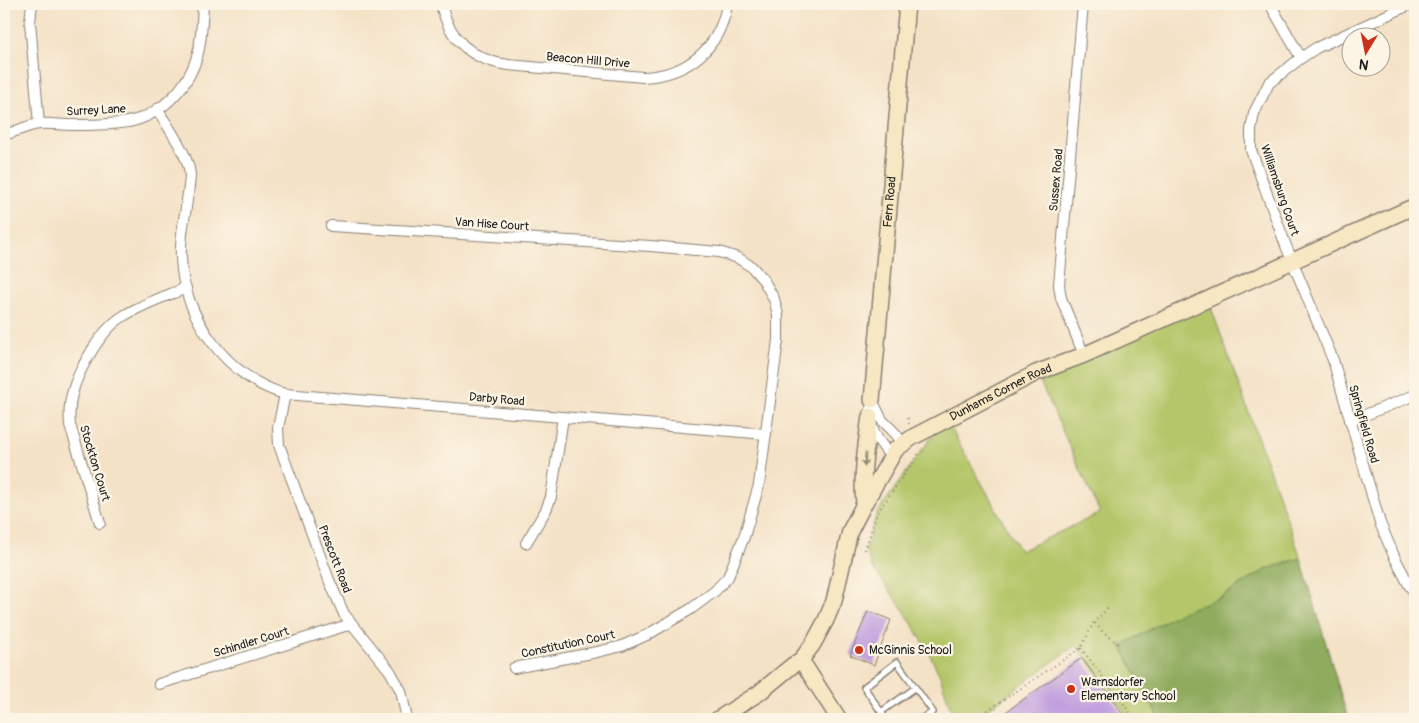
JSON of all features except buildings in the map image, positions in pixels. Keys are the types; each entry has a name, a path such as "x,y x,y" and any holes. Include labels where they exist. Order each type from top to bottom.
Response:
{"street":[{"path":"32,4 30,22 39,124"},
{"name":"Surrey Lane","path":"4,135 39,124 122,123 143,117 158,109 181,88 195,62 200,43 203,4"},
{"name":"Beacon Hill Drive","path":"441,4 449,29 458,41 476,56 483,59 497,64 643,77 677,70 699,56 716,36 724,20 728,4"},
{"name":"Fern Road","path":"891,457 874,434 870,416 907,4"},
{"name":"Sussex Road","path":"1083,4 1059,285 1061,298 1084,354"},
{"path":"1270,4 1301,58"},
{"name":"Williamsburg Court","path":"1292,260 1251,150 1251,130 1254,113 1269,83 1301,58 1316,48 1411,4"},
{"name":"Darby Road","path":"158,109 184,154 190,172 180,255 186,288 193,310 218,350 255,381 285,394 766,434"},
{"name":"Dunhams Corner Road","path":"718,719 759,693 801,660 832,608 846,555 850,531 891,457 902,444 1036,373 1084,354 1415,206"},
{"name":"Van Hise Court","path":"331,226 650,246 719,252 738,258 752,267 764,281 774,299 778,315 778,340 766,434"},
{"name":"Springfield Road","path":"1292,260 1333,360 1380,523 1394,556 1415,593"},
{"name":"Stockton Court","path":"100,523 70,425 70,403 79,373 106,331 120,318 147,303 186,288"},
{"name":"Prescott Road","path":"285,394 278,428 279,445 329,580 344,614 390,671 401,691 407,719"},
{"path":"1350,421 1415,395"},
{"path":"872,400 882,420 896,434 902,444"},
{"path":"864,504 864,466 870,416"},
{"path":"526,543 546,510 551,497 562,417"},
{"name":"Constitution Court","path":"514,668 622,646 647,635 690,610 715,591 728,577 744,537 759,485 766,434"},
{"name":"Schindler Court","path":"159,684 352,624"},
{"path":"801,660 839,719"}],"lane":[{"path":"886,719 864,687 897,662 933,712 921,719"},
{"path":"881,712 915,688"}],"path":[{"path":"865,550 877,513 918,455"},
{"path":"975,719 1081,648 1094,622 1110,606"},
{"path":"1094,622 1121,646"},
{"path":"1081,648 1135,719"}],"green space":[{"path":"1208,299 1301,558 1267,569 1223,596 1177,614 1121,646 1160,719 1130,719 1076,645 974,719 954,719 940,676 926,647 905,612 873,568 865,550 877,513 930,439 946,420 1020,551 1100,513 1036,373"},
{"path":"1301,558 1348,719 1160,719 1121,646 1177,614 1223,596 1267,569"}],"place":[{"name":"McGinnis School","path":"859,650"},
{"name":"Warnsdorfer Elementary School","path":"1071,689"}]}
